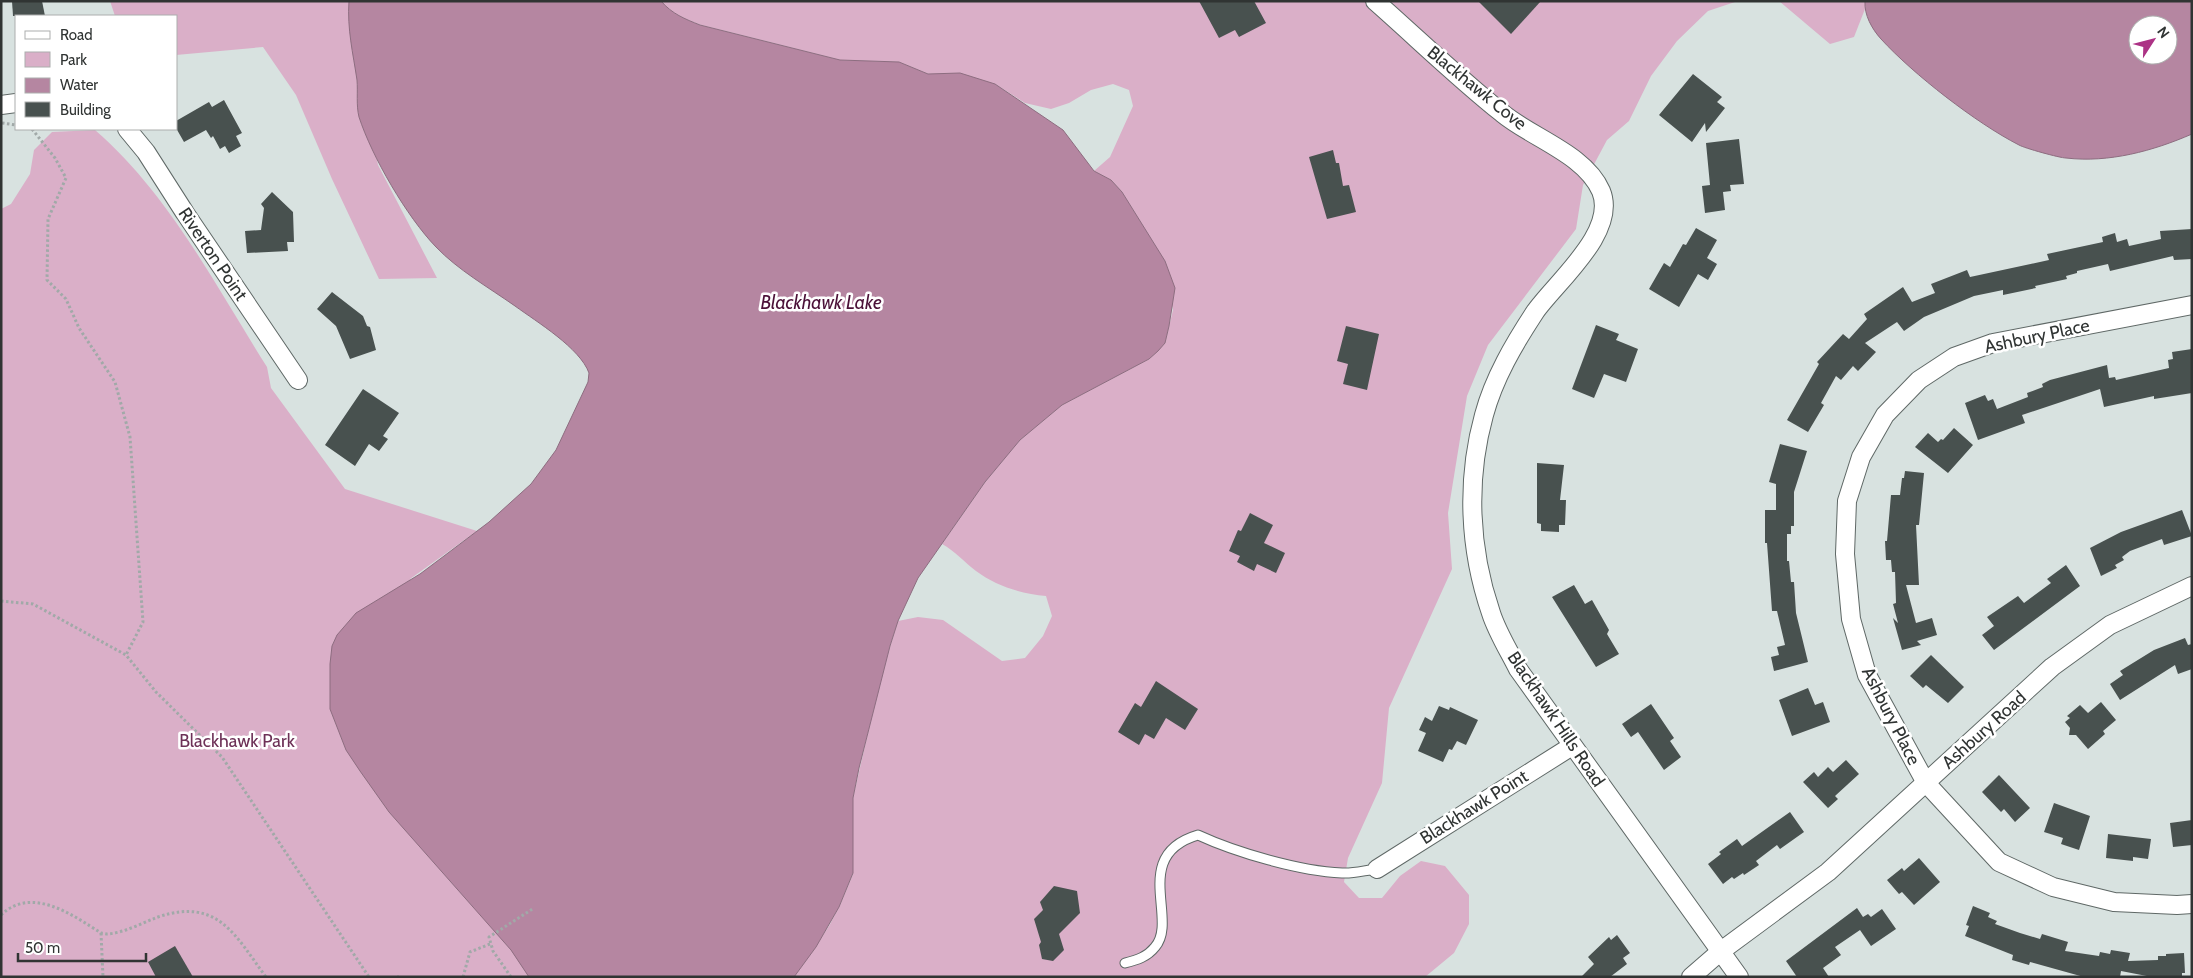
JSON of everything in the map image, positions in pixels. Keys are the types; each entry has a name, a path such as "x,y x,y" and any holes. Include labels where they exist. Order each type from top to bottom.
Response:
{"street":[{"name":"Blackhawk Cove","path":"1375,1 1503,114 1585,166 1602,192"},
{"path":"1,105 15,103"},
{"name":"Riverton Point","path":"129,130 146,152 298,380"},
{"name":"Blackhawk Hills Road","path":"1602,192 1603,216 1591,246 1537,310 1506,358 1484,414 1472,474 1474,545 1491,615 1518,669 1739,977"},
{"name":"Ashbury Place","path":"2192,305 1993,343 1954,357 1919,380 1886,415 1861,457 1847,501 1845,554 1851,619 1867,676 1926,783 1999,862 2053,887 2114,902 2192,904"},
{"name":"Ashbury Road","path":"1691,977 1720,951 1828,872 2052,667 2110,625 2192,586"},
{"name":"Blackhawk Point","path":"1377,869 1572,746"}],"lane":[{"path":"1125,963 1143,958 1156,946 1161,935 1158,890 1162,864 1175,848 1187,839 1198,836 1260,857 1343,874 1377,869"}],"path":[{"path":"1,123 15,125"},
{"path":"33,130 55,158 66,178 48,219 47,280 66,299 79,328 115,382 130,437 143,622 126,655"},
{"path":"1,600 33,604 126,655 156,692 222,757 369,977"},
{"path":"1,915 13,906 36,903 63,910 102,933 112,934 174,913 205,913 220,920 236,935 266,977"},
{"path":"511,977 490,944 491,934 534,908"},
{"path":"102,933 103,977"},
{"path":"463,977 470,952 490,944"}],"green space":[{"path":"110,1 354,1 354,36 378,165 437,278 379,279 332,179 296,95 263,47 178,55 178,15 115,15"},
{"path":"661,1 1738,1 1708,11 1677,41 1651,76 1629,121 1607,140 1583,185 1576,229 1488,345 1467,396 1448,513 1452,569 1389,708 1382,783 1348,858 1344,882 1359,898 1382,898 1400,876 1421,861 1445,866 1469,895 1469,924 1454,953 1425,977 794,977 829,926 853,874 853,798 882,672 898,621 918,617 943,620 1002,661 1025,658 1043,636 1052,616 1046,596 1019,591 992,581 942,544 985,482 1020,440 1062,405 1149,359 1165,343 1173,310 1163,259 1122,192 1111,180 1094,171 1110,157 1133,106 1129,90 1113,84 1091,90 1069,103 1051,109 1025,103 995,84 928,74 899,62 840,60 701,25 674,13"},
{"path":"1779,1 1865,1 1865,9 1854,37 1830,44"},
{"name":"Blackhawk Park","path":"95,130 122,155 168,211 267,367 271,388 345,489 477,531 410,579 698,977 1,977 1,209 11,204 30,174 34,150 52,132"}],"water":[{"name":"Blackhawk Lake","path":"349,1 661,1 674,13 700,25 840,60 899,62 928,74 960,73 995,84 1063,130 1094,171 1111,180 1122,192 1165,261 1175,288 1165,343 1149,359 1062,405 1020,440 985,482 918,578 898,621 890,646 859,768 853,798 853,873 839,907 816,947 794,977 529,977 511,950 389,812 346,750 330,709 330,664 332,646 337,635 356,613 420,574 489,522 531,484 556,450 588,382 589,373 577,354 557,336 464,271 436,247 402,203 372,150 359,117 357,80 350,31"},
{"path":"1865,1 2192,1 2192,134 2162,146 2098,159 2062,158 2022,146 1984,124 1927,82 1894,53 1878,35 1869,22"}],"building":[{"path":"12,1 42,1 45,15 13,16"},
{"path":"1199,1 1254,1 1266,23 1239,37 1235,30 1219,38"},
{"path":"1478,1 1541,1 1511,34"},
{"path":"1693,74 1722,97 1717,102 1725,108 1706,132 1705,123 1692,142 1659,115"},
{"path":"224,100 242,133 236,136 241,146 229,153 225,146 220,149 213,136 211,138 206,130 184,142 177,130 178,120 209,102 212,107"},
{"path":"1739,139 1744,184 1730,185 1731,191 1723,192 1725,210 1705,213 1702,186 1710,185 1706,143"},
{"path":"1333,150 1336,163 1339,163 1343,186 1349,185 1356,212 1327,219 1309,157"},
{"path":"272,192 293,212 294,242 287,242 288,251 247,253 245,231 261,230 264,208 261,204"},
{"path":"1696,228 1717,240 1707,258 1717,264 1708,280 1698,274 1679,307 1649,289 1664,263 1670,267 1683,244 1686,245"},
{"path":"2192,229 2192,259 2174,260 2173,256 2110,271 2108,264 2077,271 2077,273 2066,276 2067,279 2035,286 2036,288 2003,295 2003,290 1974,296 1924,317 1904,331 1897,322 1865,343 1876,352 1858,371 1853,366 1841,380 1836,376 1821,403 1824,405 1808,432 1787,420 1819,364 1817,362 1843,334 1849,339 1867,319 1864,314 1903,287 1912,302 1935,293 1931,284 1967,270 1970,277 2049,260 2047,254 2103,242 2102,237 2115,233 2117,242 2127,239 2129,246 2161,239 2160,231"},
{"path":"332,292 363,316 367,326 370,327 376,350 350,359 336,326 317,309"},
{"path":"1596,325 1619,334 1616,340 1638,349 1626,382 1604,374 1594,398 1572,389"},
{"path":"1346,326 1379,334 1367,390 1343,384 1348,364 1337,361"},
{"path":"2192,349 2192,393 2154,399 2154,396 2104,407 2100,389 2022,415 2025,423 1978,440 1965,403 1985,395 1988,401 1993,399 1997,409 2028,397 2027,393 2043,387 2042,384 2050,380 2107,365 2109,378 2115,377 2116,380 2169,368 2168,360 2173,359 2172,352"},
{"path":"363,389 399,413 383,436 388,439 379,451 369,444 355,466 325,445"},
{"path":"1954,428 1973,445 1948,473 1915,447 1928,433 1938,442 1941,439 1943,440"},
{"path":"1780,444 1807,451 1794,492 1794,526 1791,526 1791,534 1787,534 1787,561 1789,561 1791,582 1794,582 1796,613 1808,662 1774,671 1771,657 1779,655 1777,647 1785,645 1777,611 1772,611 1767,543 1765,543 1765,510 1776,510 1776,484 1769,482"},
{"path":"1537,463 1564,465 1560,500 1566,500 1565,525 1559,525 1559,532 1541,531 1541,524 1537,523"},
{"path":"1905,471 1924,473 1919,525 1916,525 1919,585 1906,585 1916,623 1932,618 1937,635 1917,641 1921,645 1902,650 1893,618 1898,623 1893,604 1896,603 1895,572 1892,572 1891,560 1886,560 1885,541 1887,541 1891,495 1900,495 1902,478 1904,478"},
{"path":"2182,510 2192,536 2164,545 2162,539 2130,551 2122,557 2124,560 2115,565 2117,568 2101,576 2090,548 2121,532"},
{"path":"1250,513 1273,525 1264,543 1285,553 1276,573 1257,564 1254,571 1237,562 1240,556 1229,551 1238,530 1241,531"},
{"path":"2066,565 2080,586 1994,650 1982,635 1994,626 1987,617 2018,596 2024,603 2051,583 2047,579"},
{"path":"1574,585 1585,604 1592,600 1609,630 1607,634 1619,654 1596,667 1552,597"},
{"path":"2185,638 2188,645 2192,644 2192,669 2178,674 2175,665 2120,700 2110,684 2123,675 2120,671 2154,650"},
{"path":"1931,655 1964,687 1948,703 1926,685 1923,688 1910,676"},
{"path":"1156,681 1198,709 1185,730 1166,718 1154,739 1145,734 1139,745 1118,732 1135,703 1141,707"},
{"path":"1808,688 1815,705 1823,702 1830,722 1792,736 1779,700"},
{"path":"2101,702 2116,720 2103,731 2105,734 2088,749 2076,735 2069,735 2070,728 2065,722 2070,718 2067,716 2080,705 2088,713"},
{"path":"1651,704 1674,738 1670,741 1681,757 1664,770 1638,732 1631,737 1622,724"},
{"path":"1439,706 1449,710 1450,707 1478,720 1466,745 1457,741 1452,750 1449,749 1443,762 1418,751 1426,733 1419,730 1425,717 1432,721"},
{"path":"1846,760 1859,774 1835,796 1838,799 1828,808 1803,782 1814,772 1818,777 1828,767 1833,772"},
{"path":"1999,775 2030,808 2015,822 2004,809 2001,812 1982,792"},
{"path":"2054,803 2090,816 2079,850 2061,844 2063,838 2044,832"},
{"path":"1790,812 1804,832 1780,849 1777,845 1756,861 1759,865 1744,875 1743,873 1734,879 1732,877 1723,884 1708,864 1721,854 1719,852 1737,839 1742,846"},
{"path":"2192,820 2192,845 2173,847 2170,823"},
{"path":"2108,834 2151,839 2148,859 2133,857 2133,861 2106,858"},
{"path":"1919,858 1940,882 1914,905 1902,892 1899,894 1887,880 1902,868 1904,871"},
{"path":"1054,886 1077,891 1080,913 1059,934 1064,950 1053,961 1042,959 1039,945 1041,942 1034,919 1043,910 1040,902"},
{"path":"1973,906 1990,913 1988,917 1997,921 1995,924 2040,939 2042,934 2068,942 2065,951 2099,956 2100,952 2110,954 2111,950 2130,953 2128,961 2158,960 2158,956 2184,953 2185,973 2182,973 2182,977 2152,977 2121,971 2120,977 2084,977 2030,962 2029,965 2012,960 2013,955 1965,936 1969,926 1966,925"},
{"path":"1857,908 1863,917 1868,914 1871,917 1882,909 1896,929 1871,946 1860,930 1835,947 1841,955 1823,968 1829,977 1797,977 1786,961"},
{"path":"1617,935 1630,953 1623,958 1627,964 1610,977 1581,977 1594,964 1588,957 1609,937 1611,940"},
{"path":"175,946 193,977 156,977 148,962"}]}
